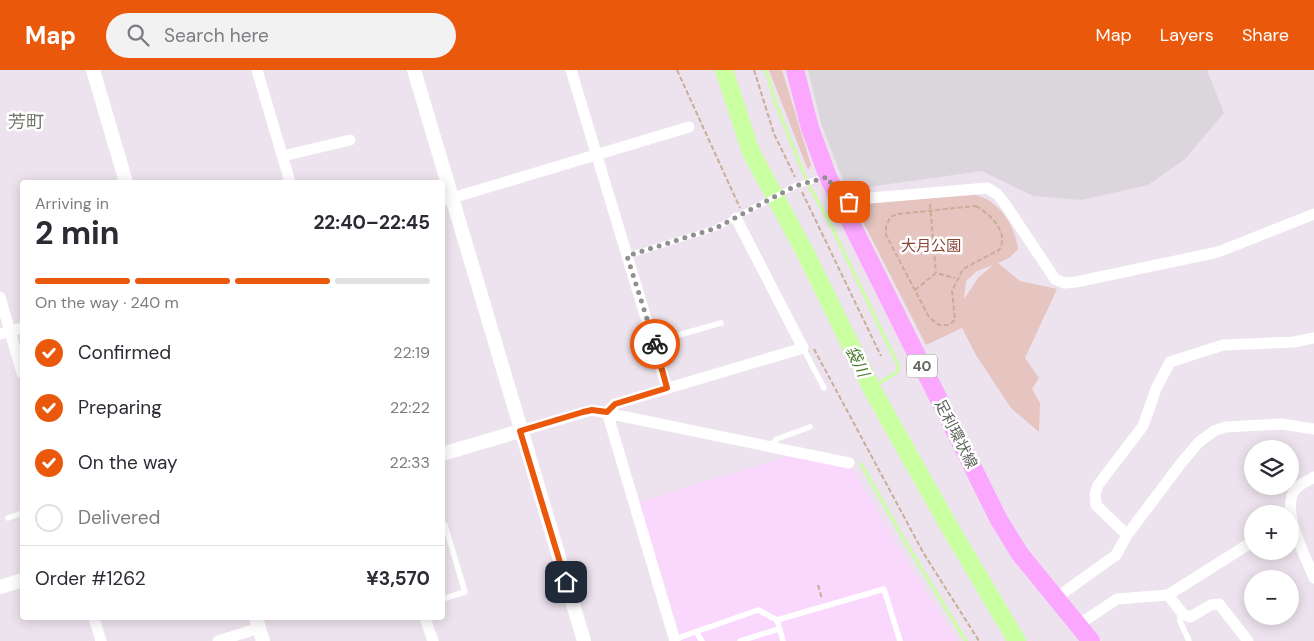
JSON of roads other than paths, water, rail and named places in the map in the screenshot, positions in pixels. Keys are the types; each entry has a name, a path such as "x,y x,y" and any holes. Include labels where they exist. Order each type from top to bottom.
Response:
{"main road":[{"name":"足利環状線","path":"795,70 813,136 828,177 999,520 1020,554 1091,641"}],"street":[{"path":"93,70 125,180"},
{"path":"257,70 289,180"},
{"path":"414,70 442,180"},
{"path":"571,70 667,388"},
{"path":"581,640 520,431 447,200 689,127"},
{"path":"283,156 350,140"},
{"path":"841,205 859,199 987,188 997,194 1003,201 1055,279 1064,283 1218,252 1314,214"},
{"path":"607,412 615,404 808,348 741,213"},
{"path":"0,297 5,333 20,368"},
{"path":"5,333 20,329"},
{"path":"1127,536 1096,504 1095,494 1098,485 1143,426 1156,389 1170,362 1223,345 1294,342 1314,338"},
{"path":"445,453 592,410 849,462"},
{"path":"607,412 672,640"},
{"path":"1056,598 1116,555 1127,536 1182,462 1198,442 1214,431 1225,427 1282,424 1314,429"},
{"path":"1290,505 1291,495 1296,488 1314,477"},
{"path":"1299,542 1314,578"},
{"path":"1078,625 1117,599 1168,595 1244,547"},
{"path":"0,587 20,581"},
{"path":"1168,595 1179,609 1190,617 1211,604 1219,604 1248,641"},
{"path":"95,620 101,641"},
{"path":"427,620 433,641"},
{"path":"218,641 260,629"}],"lane":[{"path":"627,256 697,235 797,186 828,177"},
{"path":"654,342 721,323"},
{"path":"808,348 824,388"},
{"path":"770,446 777,439 810,427"},
{"path":"8,518 20,514"},
{"path":"445,525 465,592 445,598"},
{"path":"672,640 696,632 706,626 758,610 777,620 884,589 900,641"},
{"path":"1179,609 1180,621 1189,641"},
{"path":"777,620 783,641"},
{"path":"740,641 779,629"},
{"path":"696,632 702,641"}],"waterway":[{"name":"袋川","path":"724,70 751,152 806,254 873,391 950,528 1017,641"},
{"path":"766,70 776,104 806,179"},
{"path":"809,186 830,223 899,367 897,372 881,382 873,391"},
{"path":"861,464 909,548 966,641"}],"district":[{"name":"芳町","path":"26,122"}],"park label":[{"name":"大月公園","path":"931,246"}]}
